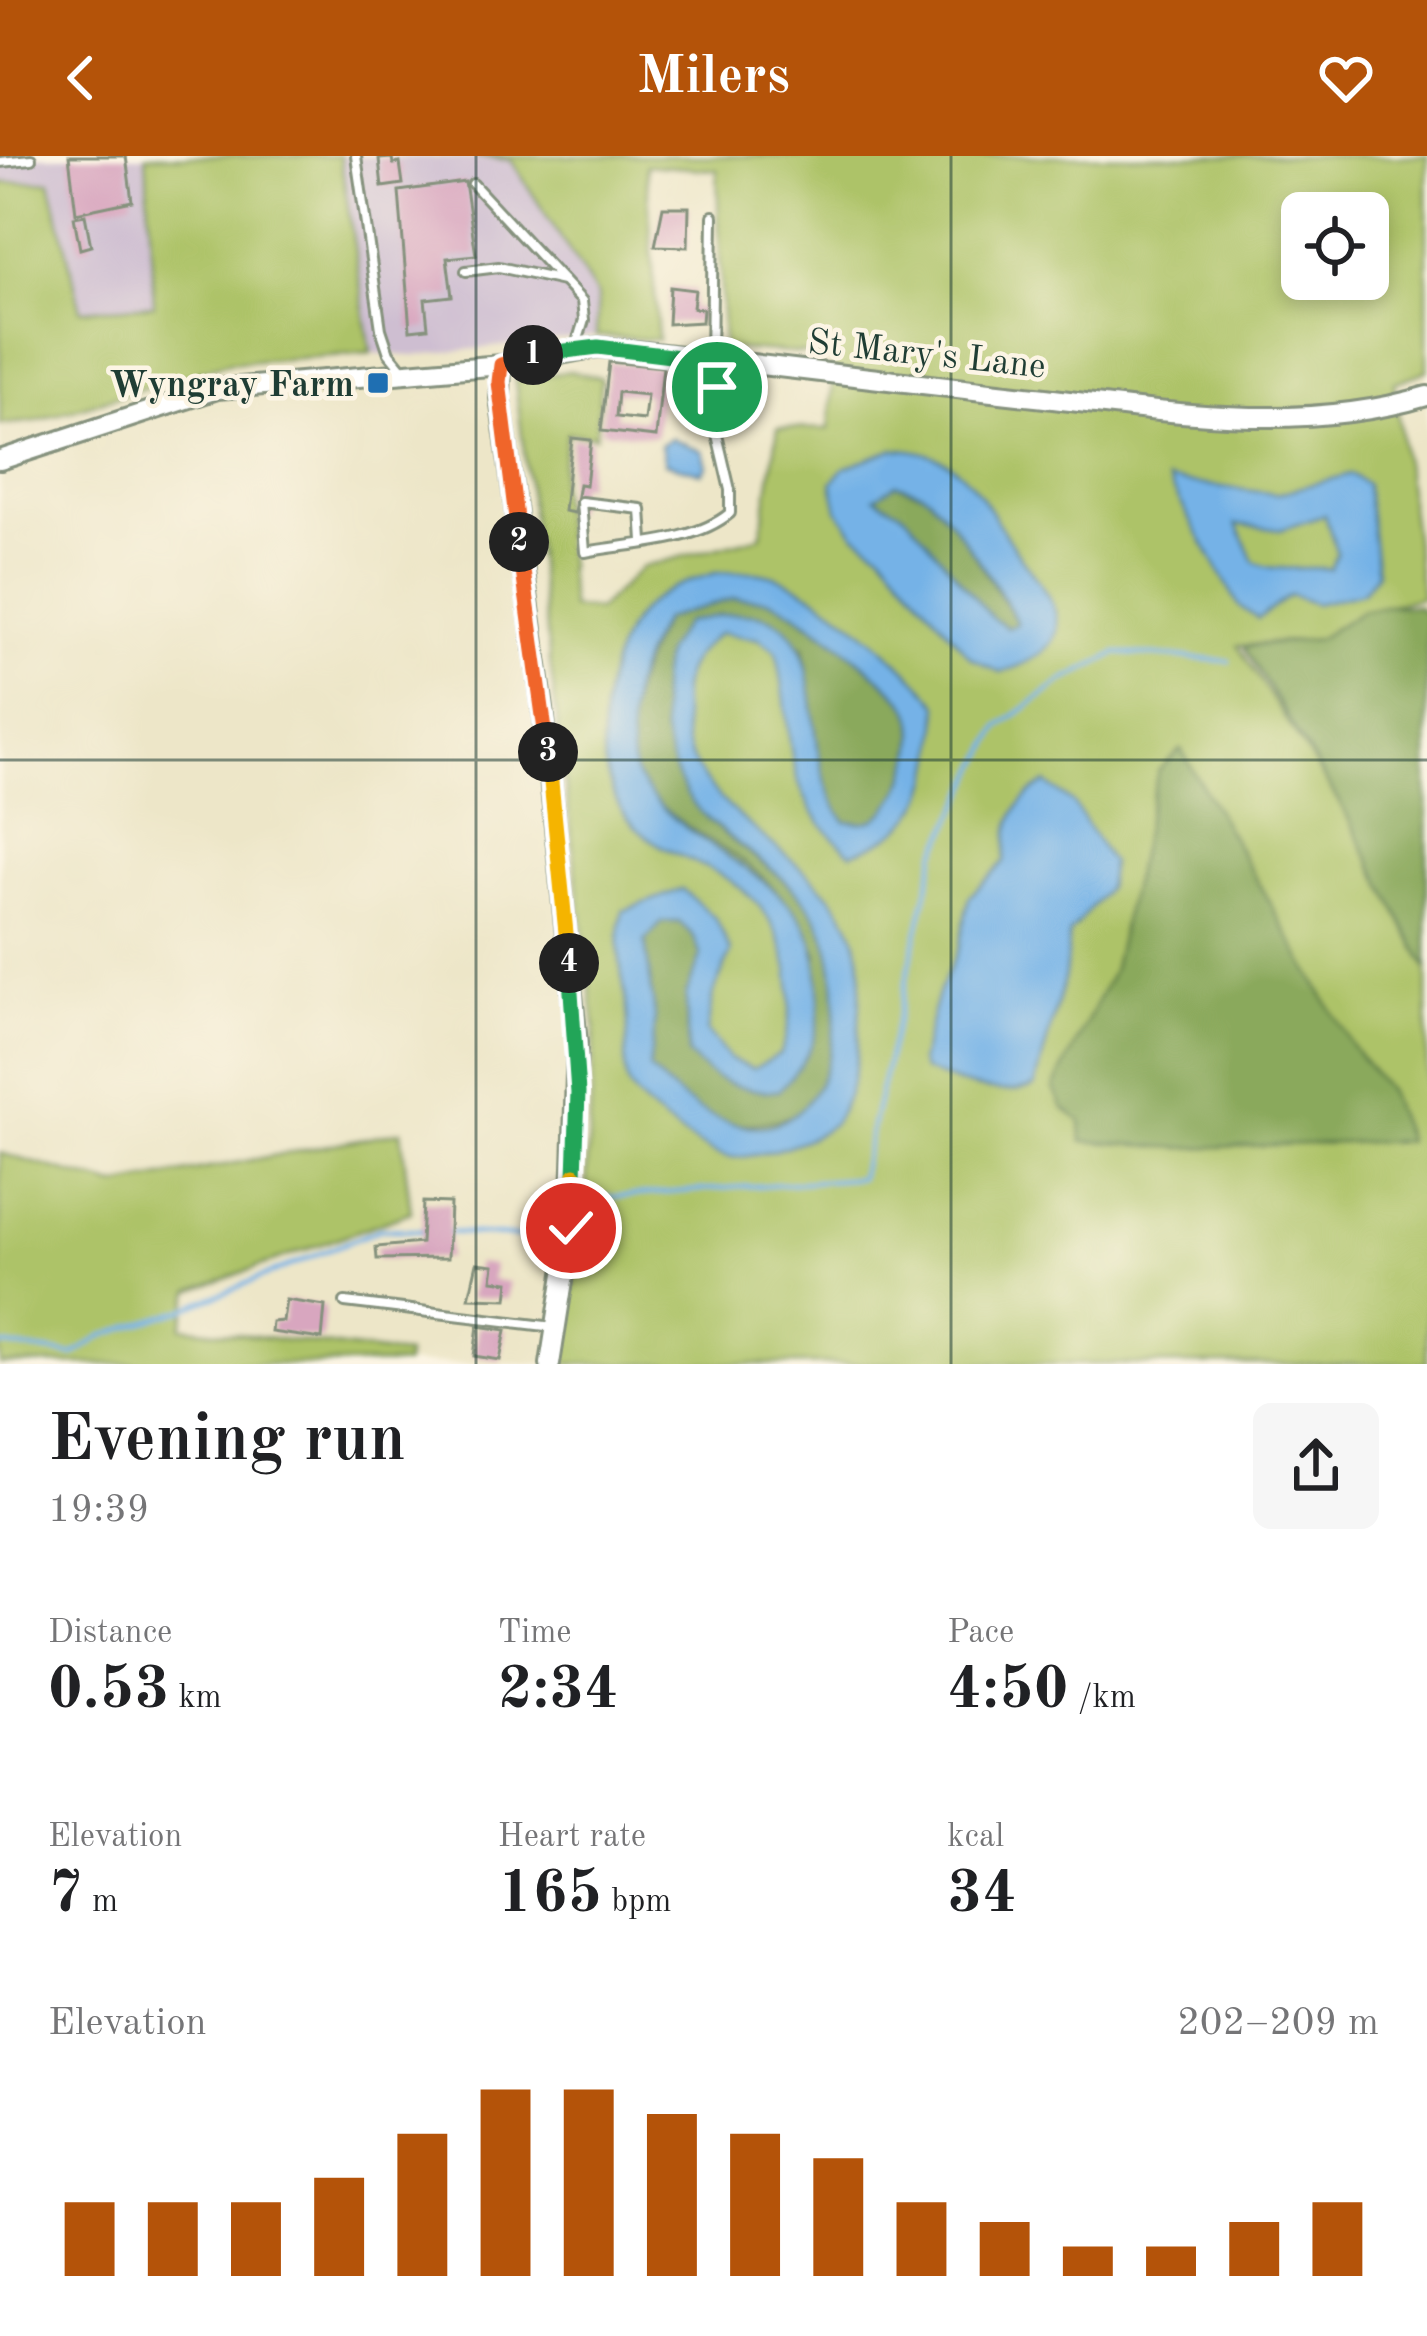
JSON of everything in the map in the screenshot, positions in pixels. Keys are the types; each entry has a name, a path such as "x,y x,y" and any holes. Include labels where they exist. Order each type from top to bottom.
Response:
{"main road":[{"name":"St Mary's Lane","path":"0,460 218,389 402,369 501,365 598,347 1198,413 1307,417 1373,412 1427,396"},
{"path":"501,365 500,398 543,709 577,1043 574,1186 550,1364"}],"lane":[{"path":"356,156 381,329 389,353 402,369"},
{"path":"0,162 31,159"},
{"path":"473,184 582,301 584,320 575,349"},
{"path":"644,541 641,509 581,502 586,552 712,529 730,513 730,490 713,422 713,216"},
{"path":"466,271 499,267 565,281"},
{"path":"345,1302 556,1328"}],"shaded area":[{"path":"0,156 149,156 155,305 81,310 51,181 0,183"},
{"path":"340,156 510,160 598,296 596,336 410,356 371,353"}],"green space":[{"path":"146,156 340,156 371,353 227,363 36,421 0,425 0,183 50,181 81,310 154,305"},
{"path":"474,156 1427,156 1427,371 1394,383 1422,598 1362,611 1318,639 1238,646 1344,810 1427,969 1427,1364 562,1364 584,1220 595,1026 515,380 570,371 601,378 596,436 567,433 559,485 571,608 598,610 642,567 761,536 778,428 829,429 835,356 723,348 717,170 646,165 658,340 596,336 598,296 511,160"},
{"path":"896,484 926,494 959,531 1018,624 1009,628 992,618 906,516 874,496"},
{"path":"734,598 772,601 824,634 903,701 914,725 912,756 892,802 872,821 844,821 825,795 804,647 718,614 661,688 681,769 699,809 802,898 824,932 830,955 836,1006 824,1080 802,1111 749,1124 706,1115 649,1069 655,1017 645,941 661,922 679,922 693,935 701,956 686,995 688,1055 778,1091 818,954 773,888 736,857 681,822 645,789 630,759 628,739 633,696 665,619"},
{"path":"1418,606 1427,616 1427,969 1344,810 1244,647 1318,639 1361,611"},
{"path":"1181,749 1352,1046 1388,1092 1407,1141 1181,1148 1082,1141 1081,1121 1063,1108 1054,1088 1112,972 1158,771"},
{"path":"401,1131 411,1212 191,1291 182,1327 406,1355 405,1364 0,1364 0,1153 116,1186"}],"water":[{"path":"671,438 703,451 707,466 702,473 665,463 661,445"},
{"path":"893,449 917,451 937,457 967,479 1052,604 1056,634 1047,648 1001,673 970,657 882,552 855,534 838,510 832,483 844,468","holes":["896,484 923,493 945,515 1017,624 1008,628 992,618 906,515 875,497"]},
{"path":"1350,474 1366,484 1377,573 1362,593 1315,604 1290,595 1258,619 1239,606 1168,480 1276,494","holes":["1325,515 1337,554 1330,569 1263,566 1254,562 1237,524 1280,530"]},
{"path":"756,572 807,592 883,648 939,705 935,756 923,798 897,830 851,853 827,831 800,785 776,651 759,639 720,633 689,665 682,696 684,735 702,776 726,805 816,881 840,909 856,941 861,978 855,1069 836,1119 802,1141 738,1157 716,1154 687,1137 655,1114 627,1082 627,1011 619,955 623,911 682,889 716,919 731,952 713,994 707,1031 729,1059 753,1069 781,1053 790,1005 786,958 766,915 751,897 635,826 608,780 603,752 606,693 623,639 636,617 671,589 715,573","holes":["734,598 772,601 785,607 869,668 911,712 915,740 908,772 893,802 872,820 845,821 827,786 807,671 797,641 776,621 740,614 685,623 664,657 660,699 665,740 687,795 802,898 827,941 834,977 830,1053 817,1087 797,1112 768,1125 731,1123 707,1114 649,1069 655,1017 645,941 662,922 679,922 693,935 701,956 686,995 688,1055 708,1072 729,1084 778,1091 805,1058 815,1035 817,963 813,943 798,915 759,878 672,816 635,772 630,716 634,687 664,619"]},
{"path":"1046,783 1073,803 1111,863 1107,888 1069,934 1065,975 1035,1086 1008,1091 978,1088 923,1070 920,1061 938,994 959,947 969,897 1005,861 1018,806"}],"building":[{"path":"69,156 126,156 132,201 76,213"},
{"path":"392,158 393,164 400,163 403,184 382,187 379,159"},
{"path":"465,182 476,255 447,258 452,296 425,299 428,328 410,330 399,191"},
{"path":"663,207 689,207 688,247 655,246"},
{"path":"85,215 91,246 80,249 74,217"},
{"path":"670,287 695,290 693,308 703,309 702,322 668,324"},
{"path":"609,362 663,367 656,437 601,431","holes":["618,392 647,395 644,420 616,417"]},
{"path":"572,438 591,440 586,485 579,484 574,513 564,511"},
{"path":"423,1202 450,1203 448,1258 377,1259 376,1247 421,1243"},
{"path":"477,1263 494,1265 492,1280 509,1282 507,1299 469,1298"},
{"path":"286,1300 325,1306 322,1339 271,1332 272,1322 283,1321"},
{"path":"478,1326 506,1330 500,1360 474,1356"}],"waterway":[{"path":"584,1199 860,1178 936,853 999,727 1063,681 1117,653 1229,661"},
{"path":"446,1232 523,1237 560,1202"},
{"path":"0,1345 73,1355 102,1336 182,1310 380,1229 423,1231"}],"place":[{"name":"Wyngray Farm","path":"378,383"}],"route":[{"path":"571,1228 577,1043 543,709 500,398 501,365 533,355 598,347 651,352 719,362 717,387"}]}
